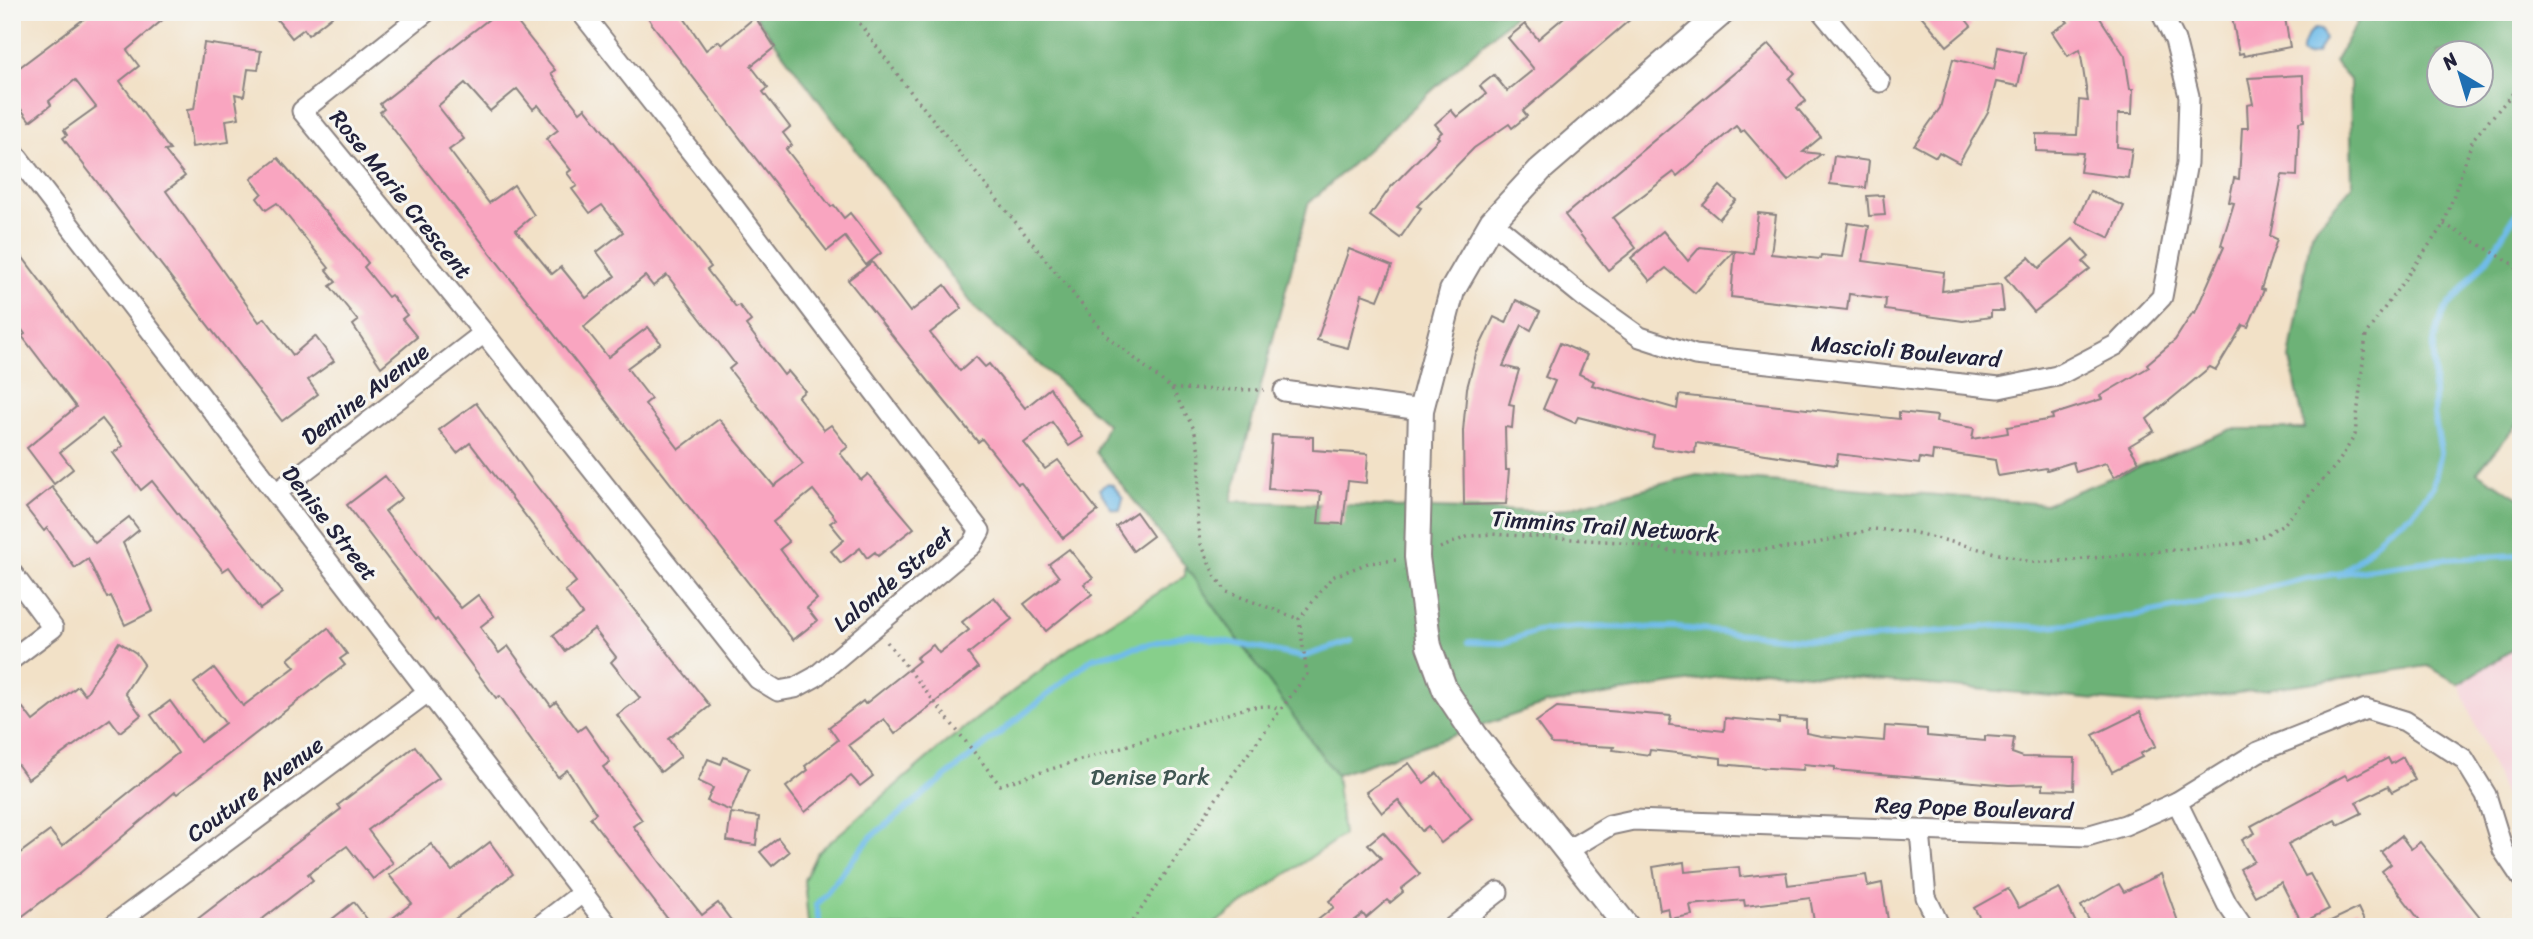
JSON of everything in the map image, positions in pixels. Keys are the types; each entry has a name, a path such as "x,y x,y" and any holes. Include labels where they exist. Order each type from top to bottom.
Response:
{"street":[{"name":"Rose Marie Crescent","path":"426,12 302,111 484,334"},
{"name":"Lalonde Street","path":"484,334 765,686 778,691 795,688 815,677 972,545 980,531 718,186 581,12"},
{"path":"1628,927 1475,735 1445,690 1429,646 1417,557 1421,410 1452,291 1492,222 1540,170 1723,12"},
{"path":"1822,12 1880,82"},
{"name":"Mascioli Boulevard","path":"1492,222 1584,297 1640,337 1695,355 1999,388 2057,376 2116,345 2162,297 2187,163 2189,96 2175,40 2161,12"},
{"name":"Denise Street","path":"12,150 609,927"},
{"name":"Demine Avenue","path":"276,493 484,334"},
{"path":"1284,391 1421,410"},
{"path":"12,573 53,628 12,659"},
{"name":"Couture Avenue","path":"111,927 429,691"},
{"name":"Reg Pope Boulevard","path":"1569,850 1610,825 1633,820 2087,836 2125,825 2177,802 2258,752 2366,709 2405,721 2464,759 2486,795 2503,850 2521,877"},
{"path":"2177,802 2227,904 2244,927"},
{"path":"1920,832 1926,897 1940,927"},
{"path":"1453,927 1498,892"},
{"path":"538,927 582,893"}],"path":[{"path":"851,12 906,86 1108,336 1172,389 1194,429 1200,455 1197,518 1200,544 1215,576 1227,592 1299,619 1306,651 1307,674 1129,927"},
{"name":"Timmins Trail Network","path":"1299,619 1332,576 1368,563 1417,557 1469,536 1491,534 1620,542 1677,552 1733,552 1801,547 1873,529 1912,532 2042,562 2243,543 2263,536 2285,523 2322,484 2355,435 2361,401 2361,366 2366,334 2444,223 2473,139 2521,84"},
{"path":"2444,223 2512,264 2521,275"},
{"path":"1172,389 1284,391"},
{"path":"874,627 1000,785 1250,707 1270,706 1281,710"}],"shaded area":[{"path":"2521,644 2521,839 2459,684"}],"green space":[{"path":"752,12 1518,12 1308,204 1231,501 1552,512 1697,475 2045,504 2232,429 2305,429 2290,359 2311,233 2352,186 2350,80 2334,62 2363,12 2521,12 2521,420 2477,472 2521,499 2521,644 2459,684 2428,666 2153,705 1764,670 1546,704 1336,775 1185,566 1096,452 1107,424 976,309"},
{"name":"Denise Park","path":"1185,566 1336,775 1343,835 1210,927 812,927 808,922 804,880 817,853 945,743 1070,648 1185,576"}],"water":[{"path":"2315,29 2321,30 2325,40 2317,53 2308,56 2302,54 2305,40"},
{"path":"1108,483 1113,485 1123,498 1120,510 1111,508 1099,489"}],"building":[{"path":"93,12 172,12 127,50 139,66 120,81 170,150 165,151 185,176 166,191 259,322 265,318 293,355 315,336 334,361 308,380 318,394 282,421 63,138 67,135 64,130 96,107 75,80 49,101 51,105 30,121 12,97 12,73"},
{"path":"271,12 337,12 308,35 304,29 292,38"},
{"path":"498,12 509,12 555,70 551,73 560,87 580,112 585,108 711,267 707,270 736,307 739,305 751,321 746,325 784,375 788,371 805,391 798,397 824,430 831,425 848,447 840,453 861,480 868,474 914,528 878,556 875,552 867,558 860,548 841,563 831,551 844,540 830,523 836,519 813,490 773,522 789,542 780,549 817,599 807,608 817,621 793,640 380,112 384,109 380,104","holes":["465,83 490,111 517,89 533,109 538,105 558,130 546,139 571,170 567,173 577,186 572,189 590,213 602,205 623,232 597,252 615,276 586,298 561,267 552,274 516,230 534,215 514,185 489,203 449,150 464,139 438,106","667,275 735,364 729,369 803,464 774,486 719,419 679,449 645,404 651,399 627,368 661,343 648,327 608,357 584,327 645,276 653,286"]},
{"path":"645,12 680,12 706,50 718,41 722,45 755,17 775,47 751,66 768,88 763,92 790,127 783,133 792,145 786,149 831,207 834,205 844,218 850,213 881,253 866,265 845,237 827,251"},
{"path":"1570,12 1639,12 1523,111 1527,116 1512,128 1509,124 1474,148 1417,206 1421,208 1400,238 1370,216 1390,188 1439,138 1437,136 1442,132 1435,124 1451,110 1457,117 1486,94 1480,86 1494,75 1507,91 1534,69 1508,38 1525,24 1538,39"},
{"path":"1918,12 1960,12 1971,26 1947,46"},
{"path":"2059,12 2096,12 2125,56 2130,89 2133,89 2132,114 2118,114 2117,147 2132,149 2128,178 2080,172 2083,153 2036,151 2036,134 2077,135 2079,100 2088,101 2080,49 2068,56 2052,32 2068,22"},
{"path":"2231,12 2270,12 2274,21 2285,18 2290,47 2244,56 2243,53 2239,54"},
{"path":"204,43 261,51 258,70 248,69 244,96 235,94 239,118 226,120 229,142 192,147 187,110 194,109"},
{"path":"1769,44 1795,73 1789,79 1806,101 1797,108 1821,137 1803,152 1821,154 1788,181 1744,130 1741,132 1736,126 1677,176 1674,172 1613,218 1636,248 1608,270 1565,215"},
{"path":"1998,47 2025,53 2018,86 1996,82 1989,110 1959,163 1939,152 1936,157 1914,145 1940,108 1953,59 1994,69"},
{"path":"2303,75 2304,121 2299,122 2297,176 2282,175 2270,236 2277,239 2261,289 2264,290 2248,327 2243,325 2216,370 2210,367 2147,419 2154,431 2129,446 2139,462 2114,477 2106,463 2076,472 2073,462 2047,470 2046,468 1998,476 1995,460 1933,451 1932,460 1920,458 1919,464 1838,454 1836,465 1696,443 1695,453 1652,447 1654,436 1578,417 1575,423 1543,409 1555,381 1545,377 1560,343 1587,355 1579,374 1594,381 1592,385 1677,409 1679,395 1899,419 1899,412 1937,416 1936,422 1974,428 1972,439 2008,433 2007,427 2053,419 2052,415 2102,399 2100,396 2149,367 2147,364 2175,340 2193,312 2195,313 2224,247 2221,245 2234,203 2229,202 2234,178 2239,179 2242,128 2248,128 2247,105 2253,104 2248,78"},
{"path":"1834,156 1869,161 1866,188 1830,184"},
{"path":"278,158 356,247 368,263 364,267 388,297 391,295 407,315 402,319 417,337 381,367 353,325 358,321 330,286 336,282 326,270 329,268 277,203 266,210 257,198 262,193 251,179"},
{"path":"1720,186 1736,200 1719,219 1703,205"},
{"path":"2090,191 2124,206 2110,238 2076,222"},
{"path":"1883,195 1885,215 1869,216 1867,196"},
{"path":"1758,213 1776,215 1771,254 1820,259 1821,255 1842,257 1848,223 1869,226 1863,261 1944,272 1942,291 2001,284 2004,311 1991,311 1991,317 1963,321 1885,310 1886,299 1849,294 1847,310 1731,297 1735,251 1753,253"},
{"path":"1663,231 1688,261 1700,247 1734,251 1695,293 1666,268 1650,281 1631,258"},
{"path":"2073,239 2089,257 2083,262 2090,269 2034,312 2005,277 2029,257 2039,268"},
{"path":"12,243 111,375 283,593 260,609 229,567 223,571 152,481 141,490 113,453 123,446 102,419 60,452 73,469 54,484 27,448 76,407 22,336 25,334 12,316"},
{"path":"1349,249 1392,266 1378,300 1362,294 1348,348 1317,340"},
{"path":"872,262 910,312 945,285 962,308 930,333 960,371 976,357 985,367 989,364 1025,408 1050,388 1083,437 1069,446 1052,422 1024,443 1045,469 1058,460 1098,511 1063,538 1021,483 1018,484 982,439 978,442 848,280"},
{"path":"1516,300 1540,312 1531,330 1522,325 1503,366 1519,370 1509,404 1514,405 1512,428 1505,427 1506,470 1509,470 1506,504 1464,505 1463,431 1467,388 1476,354 1494,317 1506,323"},
{"path":"476,403 535,484 710,706 668,739 681,756 661,772 617,715 640,698 611,662 616,657 594,629 565,651 553,635 582,614 565,591 576,582 470,443 457,453 439,430"},
{"path":"1272,435 1313,437 1313,450 1368,454 1366,483 1348,481 1343,524 1318,523 1321,492 1268,489"},
{"path":"385,476 402,498 385,511 429,569 461,608 478,595 494,616 480,627 499,653 508,646 551,706 556,702 578,731 585,726 610,762 603,767 642,820 633,826 669,874 702,915 718,903 736,927 674,927 590,818 596,813 567,770 558,777 500,696 496,698 437,619 435,621 347,505"},
{"path":"52,487 95,543 129,517 139,530 123,543 153,611 125,625 111,596 107,598 88,559 75,568 47,528 44,531 26,508"},
{"path":"1136,512 1153,536 1133,551 1116,526"},
{"path":"1069,549 1093,578 1084,584 1092,594 1046,631 1024,604 1059,577 1049,564"},
{"path":"994,597 1012,619 968,654 978,668 895,734 884,719 849,745 873,776 860,786 851,776 805,812 786,787 808,770 805,766 838,740 829,727 863,701 865,704 919,661 916,658 933,645 939,653 969,630 962,622"},
{"path":"328,628 347,654 340,659 345,665 177,794 175,792 81,872 12,924 12,859 50,831 62,846 178,753 151,715 170,701 200,742 225,723 194,683 214,668 243,706 295,667 288,659"},
{"path":"119,642 136,653 144,664 125,693 141,715 120,732 110,719 28,779 12,757 12,717 23,708 33,721 78,686 85,695"},
{"path":"1557,707 1671,716 1669,725 1724,731 1725,718 1779,723 1779,718 1806,720 1806,733 1821,736 1884,741 1885,726 1927,729 1927,736 1985,741 1985,736 2014,738 2012,753 2023,757 2075,758 2074,790 2043,789 2043,784 2009,785 1835,770 1835,767 1804,764 1803,770 1753,767 1721,764 1721,758 1650,750 1649,755 1613,750 1614,747 1552,744 1536,722"},
{"path":"2140,712 2156,746 2140,754 2142,757 2112,772 2093,735"},
{"path":"415,746 439,778 368,830 393,863 373,879 347,846 308,874 313,880 252,927 187,927 341,809 338,805"},
{"path":"724,757 749,768 731,811 707,801 713,788 698,781 708,759 721,764"},
{"path":"2403,757 2415,780 2392,792 2388,786 2356,802 2362,813 2338,825 2335,820 2288,844 2305,876 2310,874 2329,909 2302,923 2281,882 2255,896 2240,869 2254,861 2242,840 2255,833 2251,826 2345,775 2348,779 2388,758 2391,764"},
{"path":"1409,763 1424,783 1437,773 1472,819 1441,843 1428,826 1422,831 1398,800 1382,813 1366,792"},
{"path":"731,813 759,817 756,845 727,841"},
{"path":"1383,832 1420,874 1401,889 1403,892 1390,903 1387,900 1366,918 1363,914 1346,927 1309,927 1334,907 1329,901 1381,858 1368,844"},
{"path":"2401,836 2411,849 2420,842 2488,927 2425,927 2382,871 2391,864 2381,852"},
{"path":"778,838 789,852 772,866 760,852"},
{"path":"490,842 513,874 475,904 444,927 381,927 412,903 389,875 431,844 452,871"},
{"path":"1684,862 1685,872 1739,867 1740,877 1786,872 1788,885 1866,875 1868,886 1882,883 1888,920 1847,927 1815,927 1810,898 1745,906 1744,900 1690,905 1692,915 1670,919 1668,908 1660,910 1653,867"},
{"path":"2161,874 2180,927 2093,927 2081,906 2119,884 2124,892"},
{"path":"2059,888 2078,927 1985,927 1974,908 2008,889 2019,908"},
{"path":"354,902 373,927 322,927"},
{"path":"2358,908 2367,927 2318,927"}],"waterway":[{"path":"2339,575 2365,554 2386,530 2412,514 2433,486 2441,452 2434,414 2434,343 2442,314 2488,258 2521,206"},
{"path":"1469,642 1503,643 1537,631 1577,627 1677,628 1835,642 2002,625 2039,627 2115,619 2231,597 2306,578 2444,559 2521,555"},
{"path":"820,927 816,905 872,836 1093,658 1189,634 1302,657 1351,641"}]}
